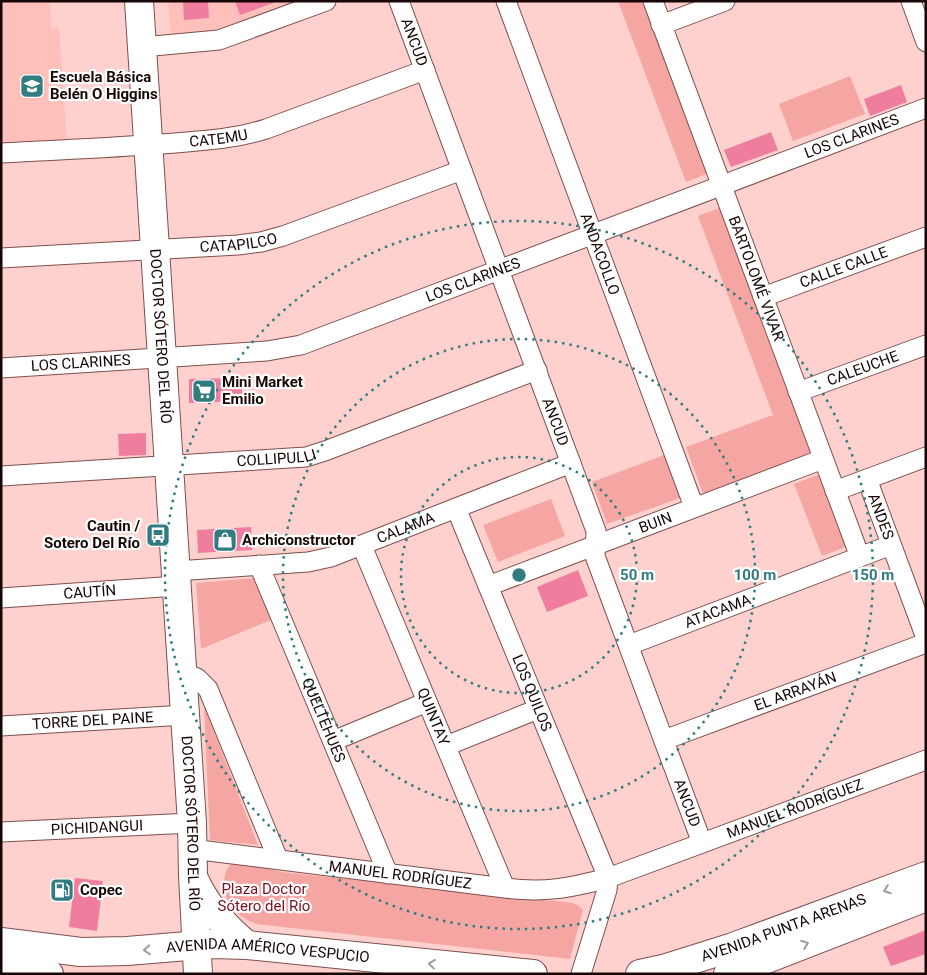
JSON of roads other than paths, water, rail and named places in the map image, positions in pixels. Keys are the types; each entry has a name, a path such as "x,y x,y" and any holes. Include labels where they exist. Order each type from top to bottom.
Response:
{"main road":[{"name":"DOCTOR SÓTERO DEL RÍO","path":"139,1 186,715 197,962"},
{"path":"193,849 202,895 214,913 247,945"},
{"name":"AVENIDA PUNTA ARENAS","path":"640,974 663,969 733,947 926,876"},
{"path":"728,974 764,968 926,896"},
{"name":"AVENIDA AMÉRICO VESPUCIO","path":"1,942 89,952 127,951 197,962 247,945 330,963 533,974"},
{"path":"733,947 749,952 764,968"},
{"path":"1,969 49,974"}],"street":[{"path":"142,47 219,40 326,1"},
{"name":"ANDACOLLO","path":"506,1 694,507"},
{"name":"BARTOLOMÉ VIVAR","path":"653,1 860,557"},
{"path":"661,25 726,1"},
{"path":"910,1 926,42"},
{"name":"ANCUD","path":"406,3 425,70 596,531 596,556 702,843"},
{"name":"CATEMU","path":"1,153 216,140 253,133 425,70"},
{"name":"LOS CLARINES","path":"1,368 290,348 926,108"},
{"name":"CATAPILCO","path":"1,258 238,245 272,239 462,170"},
{"name":"CALLE CALLE","path":"763,297 926,237"},
{"name":"CALEUCHE","path":"798,392 926,345"},
{"name":"COLLIPULLI","path":"1,476 296,458 315,454 537,370"},
{"path":"835,491 926,457"},
{"name":"BUIN","path":"488,586 823,459"},
{"name":"CALAMA","path":"176,578 259,565 320,560 362,546 570,463"},
{"name":"ANDES","path":"867,479 926,638"},
{"name":"LOS QUILOS","path":"456,508 608,878"},
{"name":"ATACAMA","path":"629,645 891,545"},
{"name":"QUINTAY","path":"362,546 505,888"},
{"name":"QUELTEHUES","path":"259,565 388,874"},
{"name":"CAUTÍN","path":"1,598 176,578"},
{"name":"EL ARRAYÁN","path":"664,740 926,643"},
{"path":"182,672 197,678 208,689 278,860"},
{"path":"333,741 427,702"},
{"path":"446,746 538,709"},
{"name":"TORRE DEL PAINE","path":"1,726 186,715"},
{"name":"MANUEL RODRÍGUEZ","path":"193,849 505,888 554,890 608,878 926,760"},
{"name":"PICHIDANGUI","path":"1,832 193,849"},
{"path":"581,974 607,890 608,878"}],"place":[{"name":"Escuela Básica Belén O Higgins","path":"32,86"},
{"name":"Mini Market Emilio","path":"204,391"},
{"name":"Cautin / Sotero Del Río","path":"158,535"},
{"name":"Archiconstructor","path":"225,540"},
{"name":"Copec","path":"62,890"}],"park label":[{"name":"Plaza Doctor Sótero del Río","path":"264,898"}]}
